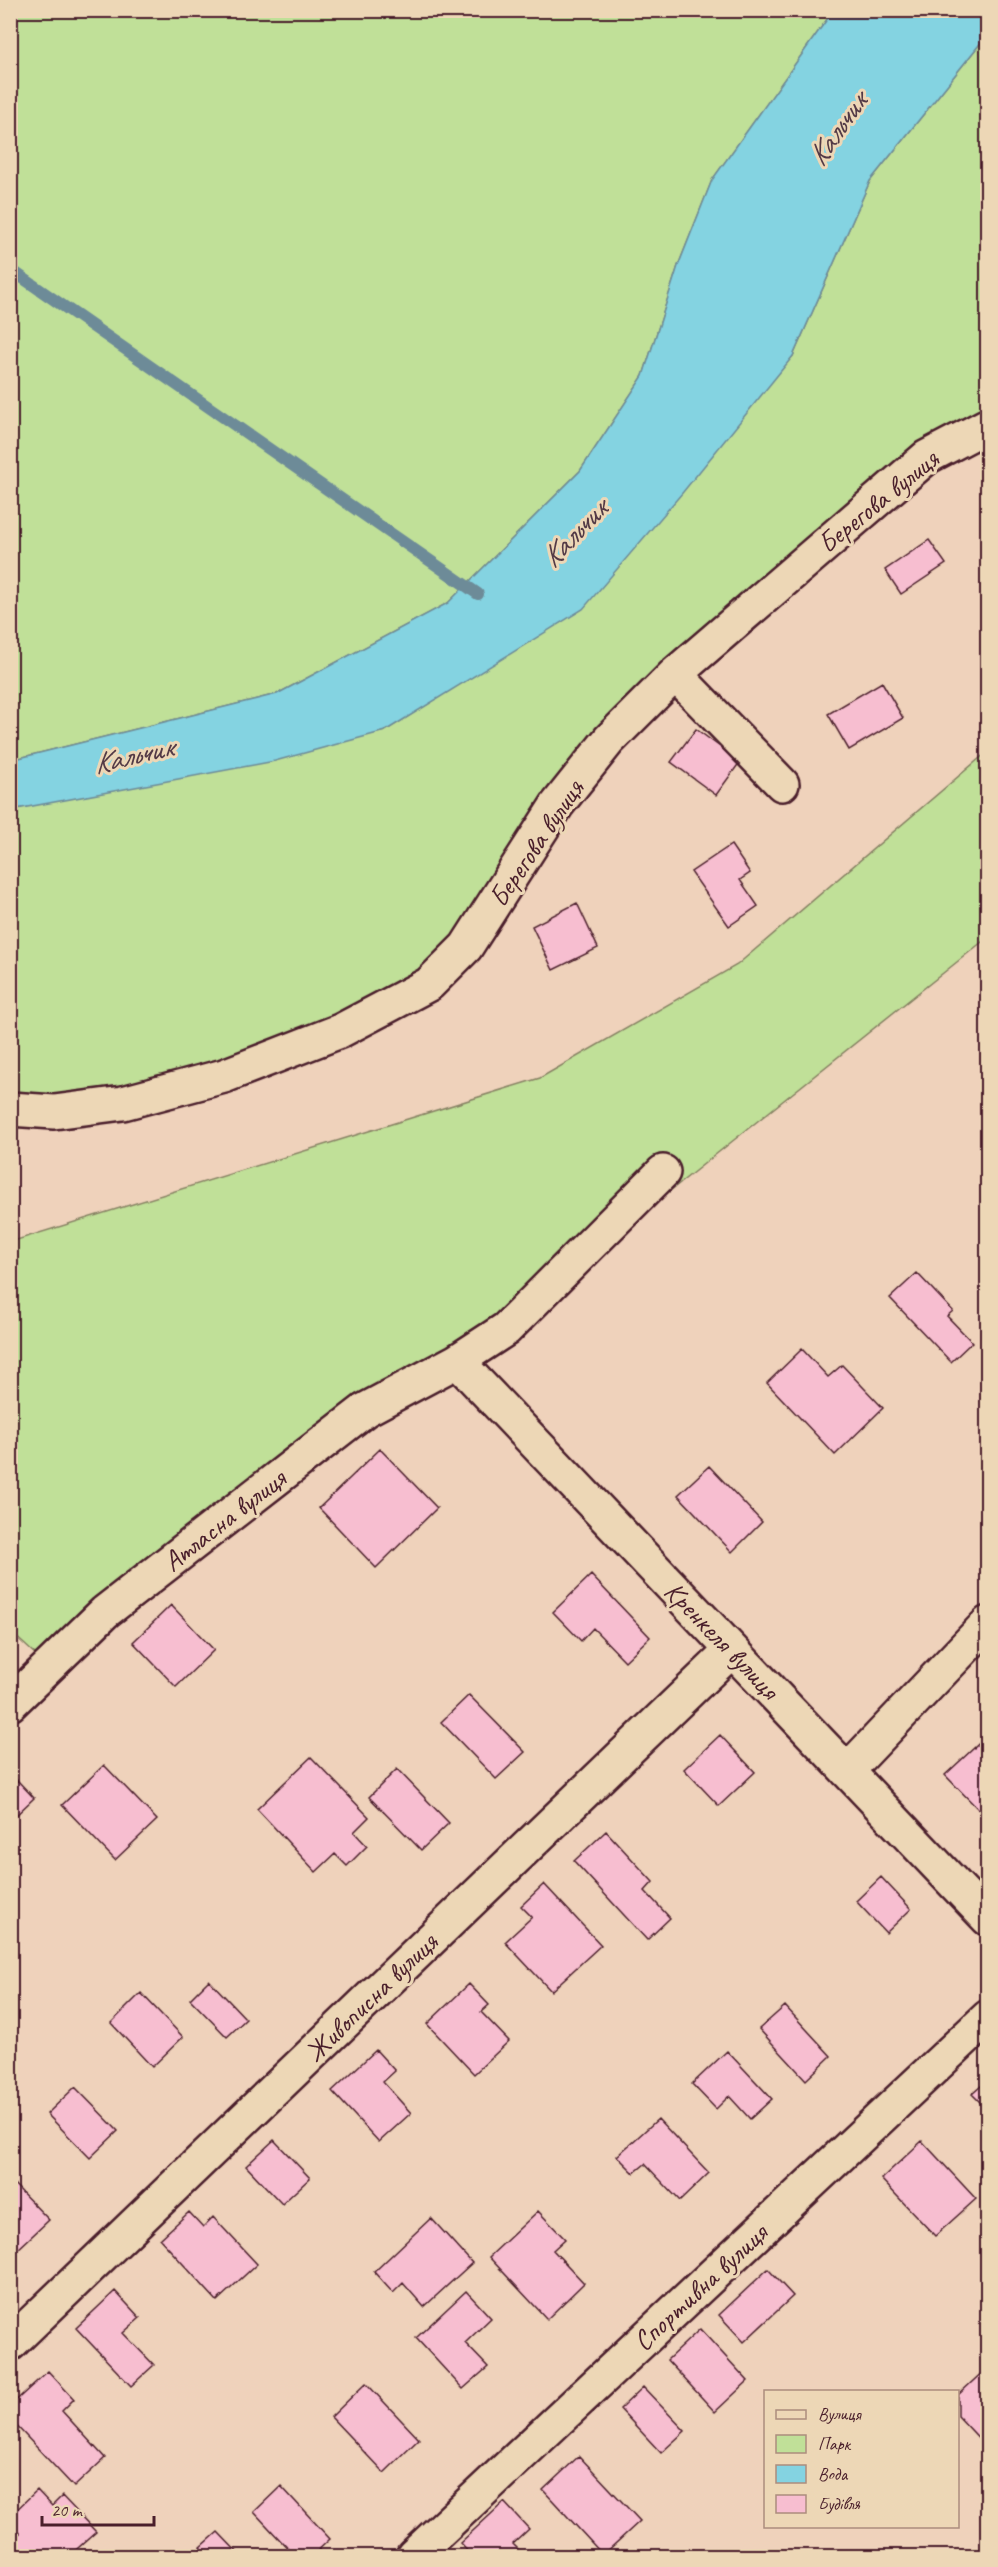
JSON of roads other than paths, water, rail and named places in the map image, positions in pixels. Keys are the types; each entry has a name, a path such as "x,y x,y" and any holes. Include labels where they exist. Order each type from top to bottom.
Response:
{"street":[{"name":"Берегова вулиця","path":"10,1109 54,1112 123,1102 224,1076 340,1031 429,984 466,947 557,805 609,740 675,674 927,457 987,425"},
{"path":"675,674 782,784"},
{"name":"Атласна вулиця","path":"10,1704 105,1612 365,1410 457,1361 506,1329 663,1172"},
{"name":"Кренкеля вулиця","path":"457,1361 987,1918"},
{"path":"847,1771 987,1623"},
{"name":"Живописна вулиця","path":"10,2344 732,1650"},
{"name":"Спортивна вулиця","path":"413,2556 987,2017"}],"water":[{"name":"Кальчик","path":"833,11 987,11 987,35 870,181 793,356 683,492 583,609 385,731 275,761 11,810 11,760 277,694 448,603 580,471 643,376 678,266 712,180"}],"waterway":[{"path":"10,269 478,594"}]}
